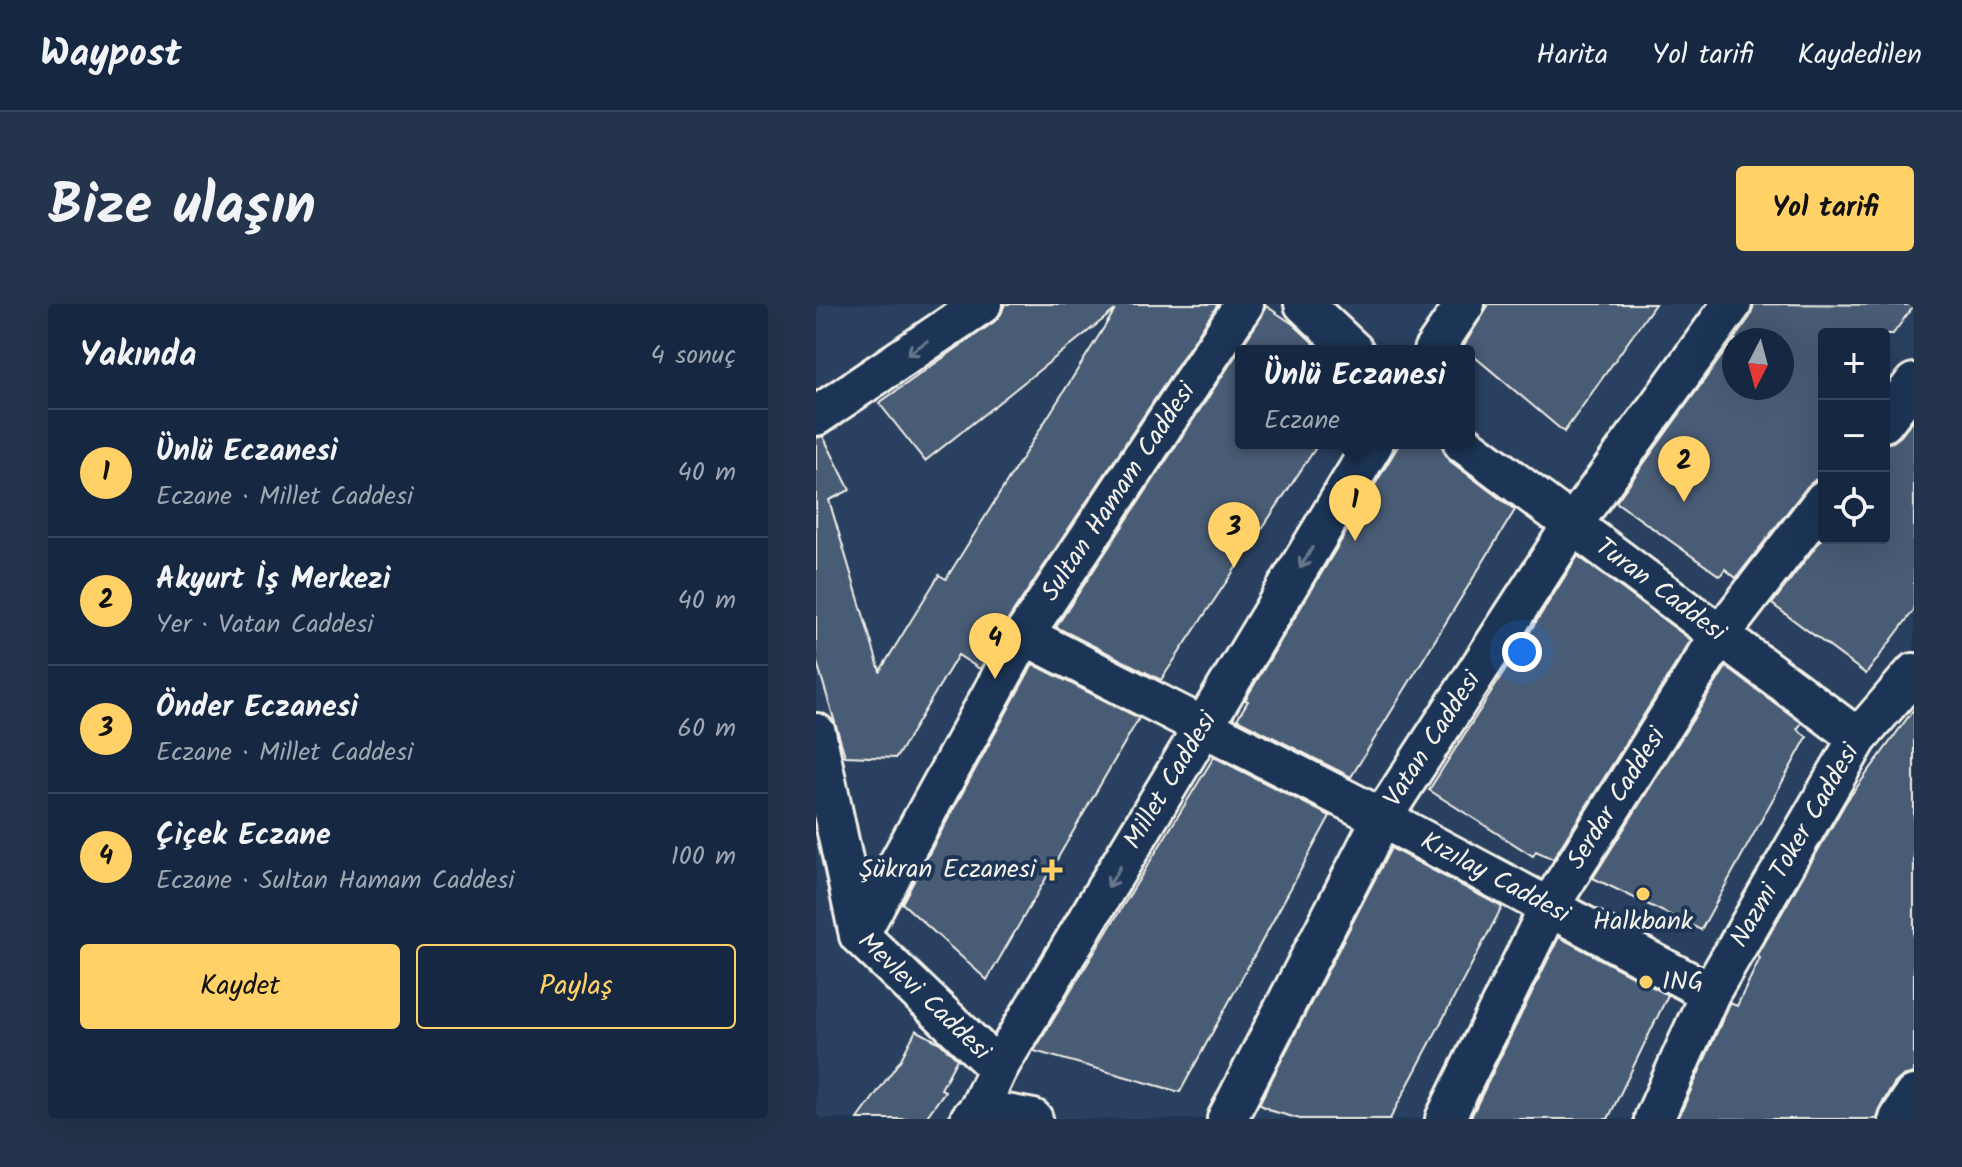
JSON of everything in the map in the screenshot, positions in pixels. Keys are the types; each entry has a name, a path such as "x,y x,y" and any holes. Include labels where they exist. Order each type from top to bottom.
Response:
{"street":[{"path":"819,408 982,304"},
{"name":"Sultan Hamam Caddesi","path":"859,935 1024,635 1244,304"},
{"path":"1304,304 1348,345"},
{"path":"1437,345 1465,304"},
{"name":"Vatan Caddesi","path":"1227,1119 1382,818 1572,525 1732,304"},
{"path":"1890,414 1914,383"},
{"name":"Millet Caddesi","path":"975,1114 998,1068 1370,449"},
{"name":"Turan Caddesi","path":"1471,449 1858,738"},
{"name":"Serdar Caddesi","path":"1445,1119 1549,907 1720,635 1818,508"},
{"name":"Kızılay Caddesi","path":"1024,635 1382,818 1710,993"},
{"name":"Nazmi Toker Caddesi","path":"1654,1119 1710,993 1858,738 1914,673"},
{"name":"Mevlevi Caddesi","path":"816,733 859,935 998,1068"},
{"path":"1899,1119 1914,1095"},
{"path":"975,1114 1033,1119"}],"shaded area":[{"path":"816,304 1914,304 1914,1119 816,1119"}],"building":[{"path":"1005,304 1218,304 1006,623 980,669 958,655 896,758 845,756 816,659 816,438 823,436 850,490 829,500 880,671 939,575 946,579 1115,310 925,461 879,403 994,322"},
{"path":"1489,304 1655,304 1564,432 1475,357 1475,345 1464,345"},
{"path":"1754,304 1914,305 1893,334 1890,334 1890,328 1818,328 1818,479 1807,487 1736,578 1725,569 1720,576 1616,502 1722,356 1722,400 1794,400 1794,328 1742,328"},
{"path":"1266,306 1293,324 1316,345 1243,345"},
{"path":"1235,357 1235,449 1315,449 1161,680 1056,627"},
{"path":"1914,419 1914,610 1866,674 1772,604 1818,544 1890,544 1890,443 1901,436"},
{"path":"1396,449 1443,449 1450,461 1515,510 1351,777 1237,719 1248,701 1245,700"},
{"path":"1578,556 1691,640 1553,859 1536,851 1533,856 1429,790"},
{"path":"1033,664 1139,718 987,980 902,903"},
{"path":"1726,667 1802,723 1797,729 1807,737 1701,930 1593,878"},
{"path":"1914,709 1914,1073 1903,1076 1895,1083 1880,1107 1877,1119 1678,1119 1730,1003 1737,1006 1760,958 1757,956 1846,802"},
{"path":"1214,757 1330,816 1180,1092 1034,1051"},
{"path":"1391,848 1502,907 1390,1119 1300,1119 1272,1111 1259,1104"},
{"path":"1559,937 1668,995 1608,1119 1470,1119"},
{"path":"916,1030 940,1043 957,1059 941,1089 945,1091 925,1119 858,1119 901,1059"}],"place":[{"name":"Akyurt İş Merkezi","path":"1684,502"},
{"name":"Ünlü Eczanesi","path":"1355,541"},
{"name":"Önder Eczanesi","path":"1234,568"},
{"name":"Çiçek Eczane","path":"995,679"},
{"name":"Şükran Eczanesi","path":"1052,870"},
{"name":"Halkbank","path":"1643,894"},
{"name":"ING","path":"1646,982"}]}
